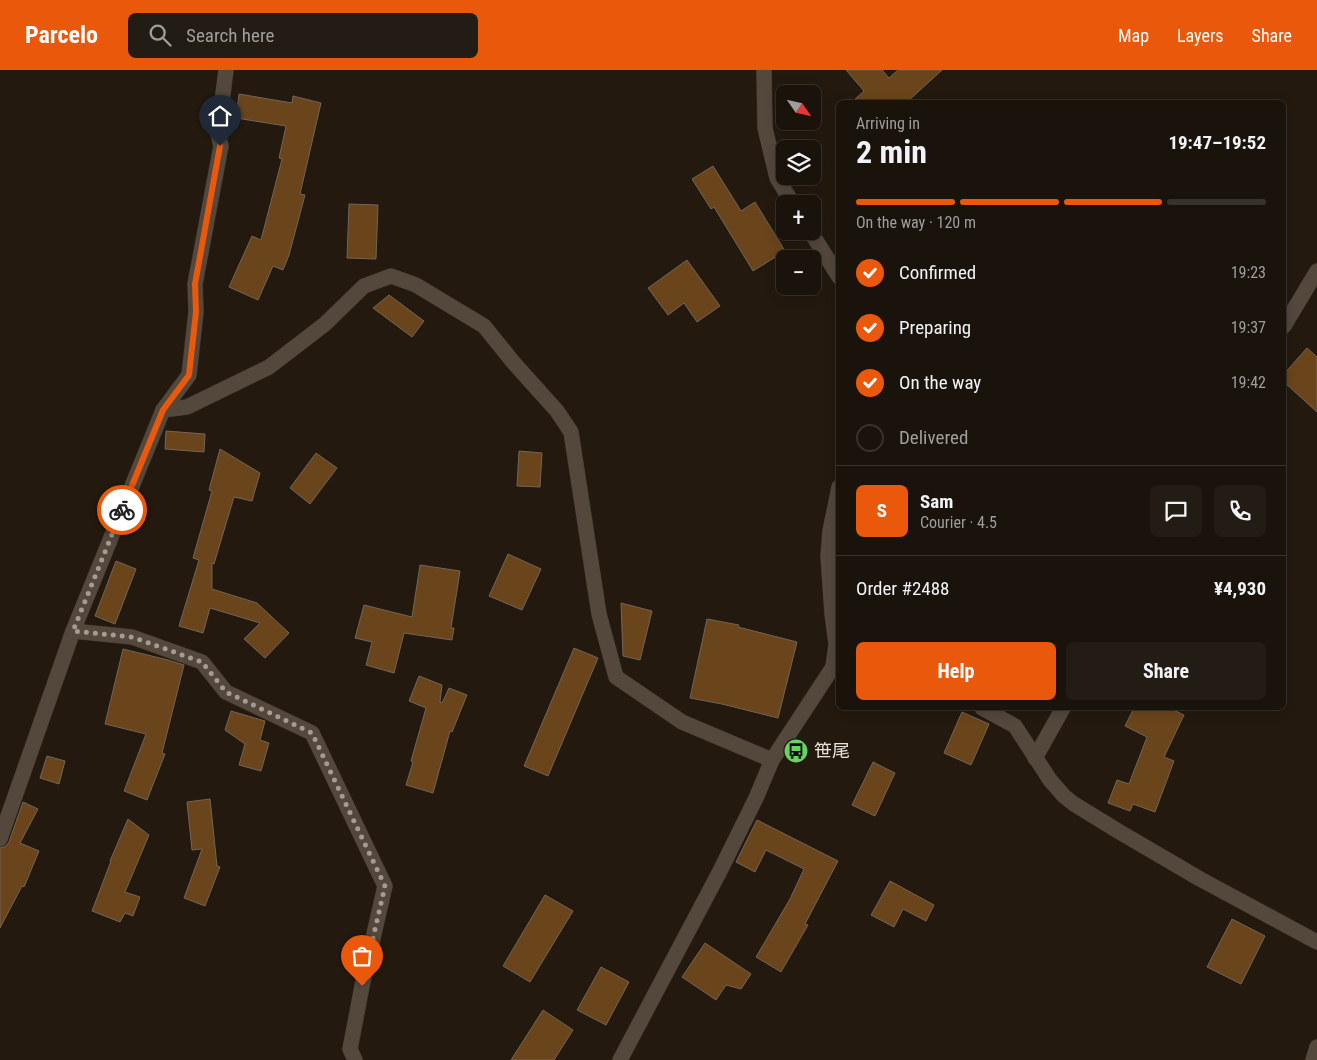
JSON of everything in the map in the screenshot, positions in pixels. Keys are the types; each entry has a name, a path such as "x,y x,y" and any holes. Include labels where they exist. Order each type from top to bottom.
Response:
{"street":[{"path":"0,839 73,631 163,410 189,375 196,312 195,284 220,146 218,134 226,70"},
{"path":"764,70 766,128 777,178 787,195"},
{"path":"816,240 836,272"},
{"path":"1286,323 1312,288 1317,271"},
{"path":"163,410 187,407 269,367 326,324 364,286 391,276 416,285 484,326 513,362 557,410 571,432 599,614 616,677 682,722 772,760"},
{"path":"836,502 830,531 828,556 836,644"},
{"path":"73,631 132,637 202,662 226,692 312,733 385,886 362,986 350,1050 355,1060"},
{"path":"620,1060 720,871 756,798 772,760 833,667 836,657"},
{"path":"986,710 1015,726 1050,780 1074,804 1200,879 1317,942"},
{"path":"1036,758 1062,710"},
{"path":"1313,1060 1317,1047"}],"building":[{"path":"846,70 882,70 889,78 898,70 942,70 909,100 854,100 864,91"},
{"path":"239,94 292,103 293,96 321,103 300,194 305,195 289,255 283,270 273,266 258,300 229,287 252,236 261,240 282,159 279,158 286,126 236,118"},
{"path":"713,166 741,211 755,202 776,236 776,240 778,240 784,250 776,250 776,257 753,271 714,207 711,209 692,179"},
{"path":"349,204 378,205 376,259 347,258"},
{"path":"687,260 720,306 697,322 684,303 668,315 648,288"},
{"path":"389,295 424,321 412,337 373,308"},
{"path":"1307,348 1317,357 1317,412 1286,384 1286,372"},
{"path":"166,431 205,434 204,452 165,449"},
{"path":"220,449 260,473 252,501 234,497 214,564 212,563 212,589 257,603 289,633 265,658 244,639 260,623 210,608 203,633 179,626 199,560 193,558 212,491 209,490"},
{"path":"519,451 542,453 540,487 517,486"},
{"path":"316,453 337,468 310,504 290,488"},
{"path":"508,554 541,569 522,610 489,596"},
{"path":"116,561 136,569 115,624 95,616"},
{"path":"420,565 460,571 451,628 454,628 452,640 404,633 394,673 366,665 372,642 355,638 364,605 412,617"},
{"path":"621,603 652,611 640,660 623,656"},
{"path":"707,619 739,625 738,627 797,642 778,718 690,698"},
{"path":"574,648 598,658 548,776 524,766"},
{"path":"123,649 184,665 162,753 165,754 147,800 124,791 146,734 105,724"},
{"path":"419,676 442,685 440,702 442,703 449,688 467,695 452,732 450,731 433,793 406,785 426,708 409,701"},
{"path":"1133,710 1173,710 1184,715 1164,757 1174,761 1155,812 1133,804 1130,811 1108,803 1117,780 1129,784 1147,737 1125,726"},
{"path":"231,711 265,721 260,740 269,743 261,771 239,765 245,744 225,730"},
{"path":"962,712 989,724 971,765 944,753"},
{"path":"47,756 65,761 59,784 40,778"},
{"path":"873,762 895,773 875,816 852,805"},
{"path":"210,799 217,866 220,867 205,906 184,898 202,849 192,850 187,802"},
{"path":"23,802 38,809 20,843 39,851 24,887 22,886 0,928 0,848 6,846 9,842"},
{"path":"128,819 149,835 125,892 140,897 133,916 125,913 120,922 92,911"},
{"path":"757,820 838,861 805,924 808,925 781,972 756,957 790,899 804,869 766,850 755,872 736,862"},
{"path":"890,881 934,905 926,921 903,909 894,927 871,915"},
{"path":"545,895 573,911 530,982 503,966"},
{"path":"1232,919 1265,936 1241,984 1207,967"},
{"path":"705,943 751,974 741,989 726,985 716,1000 682,977"},
{"path":"601,967 629,982 606,1025 577,1010"},
{"path":"543,1010 573,1030 554,1060 511,1060"}],"way so far":[{"path":"122,510 73,631 132,637 202,662 226,692 312,733 385,886 362,986"}],"place":[{"name":"笹尾","path":"796,751"}],"route":[{"path":"122,510 163,410 189,375 196,312 195,284 220,146"}]}
